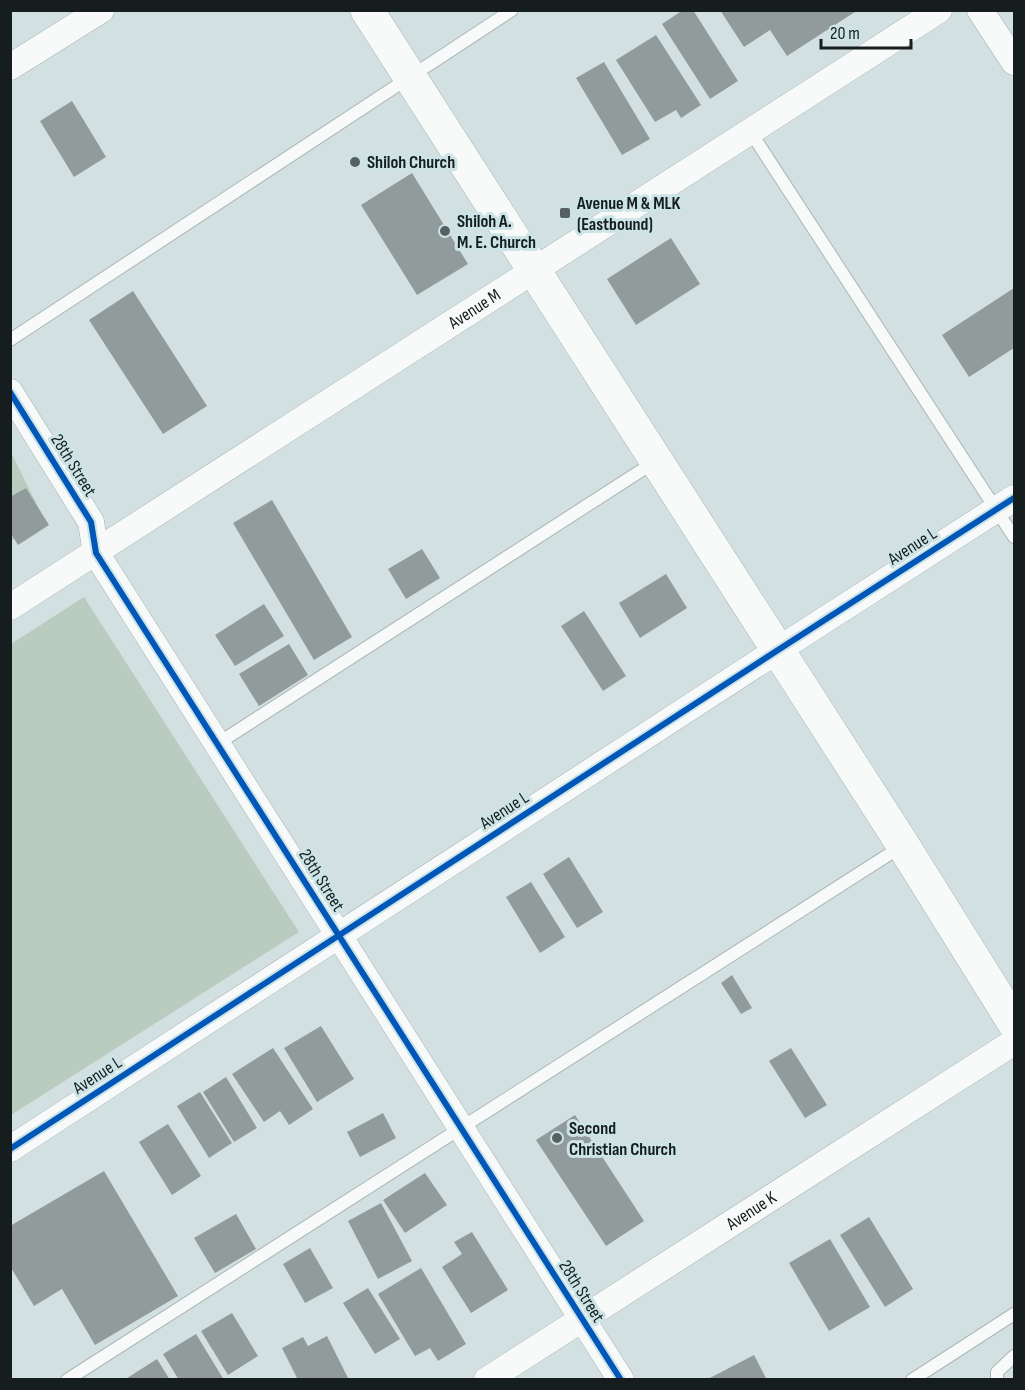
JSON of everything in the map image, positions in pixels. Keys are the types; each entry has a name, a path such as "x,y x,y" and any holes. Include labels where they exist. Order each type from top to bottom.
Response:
{"main road":[{"path":"367,10 903,845 1014,1023"}],"street":[{"path":"10,67 101,10"},
{"name":"Avenue M","path":"10,607 939,10"},
{"path":"980,10 1014,62"},
{"name":"28th Street","path":"10,392 92,522 96,553 621,1380"},
{"name":"Avenue L","path":"10,1149 1005,504"},
{"name":"Avenue K","path":"487,1380 1014,1041"}],"lane":[{"path":"10,340 512,10"},
{"path":"750,131 1005,504 1014,537"},
{"path":"217,744 657,461"},
{"path":"67,1380 903,845"},
{"path":"912,1380 1014,1314"},
{"path":"997,1380 997,1372 1014,1356"}],"green space":[{"path":"10,450 44,519 11,541 10,541"},
{"path":"84,597 299,932 11,1115 11,644"}],"building":[{"path":"683,10 693,10 738,81 710,99 662,24"},
{"path":"720,10 858,10 787,56 770,30 744,47"},
{"path":"656,35 701,105 681,118 676,110 655,122 616,60"},
{"path":"604,62 650,139 622,155 576,78"},
{"path":"72,101 106,157 74,177 40,121"},
{"path":"412,173 468,264 417,295 361,205"},
{"path":"671,238 700,284 636,325 607,279"},
{"path":"1014,288 1014,348 969,377 942,335"},
{"path":"133,291 207,406 163,434 89,320"},
{"path":"26,488 49,525 18,545 10,532 10,497"},
{"path":"272,500 352,637 314,660 233,523"},
{"path":"422,549 440,578 406,599 388,569"},
{"path":"666,574 687,608 640,638 619,603"},
{"path":"264,604 284,636 235,666 215,635"},
{"path":"584,611 626,676 603,691 561,626"},
{"path":"289,644 308,675 259,706 239,674"},
{"path":"569,857 603,912 577,928 543,874"},
{"path":"531,882 565,937 540,953 506,897"},
{"path":"732,975 752,1008 741,1014 721,983"},
{"path":"321,1026 354,1079 317,1102 284,1048"},
{"path":"273,1048 313,1109 289,1125 280,1111 264,1122 232,1074"},
{"path":"791,1048 827,1105 805,1118 769,1061"},
{"path":"226,1077 257,1128 234,1142 203,1092"},
{"path":"200,1092 232,1143 209,1158 177,1106"},
{"path":"383,1113 396,1138 360,1157 347,1132"},
{"path":"575,1115 644,1221 606,1246 536,1140"},
{"path":"168,1124 201,1176 172,1195 139,1142"},
{"path":"104,1171 178,1296 95,1345 62,1289 34,1306 10,1266 10,1226"},
{"path":"425,1173 447,1205 405,1233 383,1200"},
{"path":"381,1203 412,1261 378,1279 348,1221"},
{"path":"236,1214 256,1249 215,1273 194,1238"},
{"path":"869,1217 913,1289 885,1307 840,1235"},
{"path":"472,1232 508,1290 471,1313 442,1267 462,1254 454,1242"},
{"path":"830,1239 870,1307 829,1331 789,1263"},
{"path":"310,1248 333,1288 305,1303 283,1264"},
{"path":"421,1268 466,1344 438,1361 430,1348 415,1356 378,1294"},
{"path":"368,1288 400,1339 375,1354 343,1303"},
{"path":"232,1313 258,1356 228,1375 201,1331"},
{"path":"196,1334 224,1380 179,1380 163,1354"},
{"path":"327,1336 349,1380 298,1380 282,1348 303,1337 308,1346"},
{"path":"754,1355 767,1380 706,1380"},
{"path":"157,1359 170,1380 124,1380"}],"cycle path":[{"path":"10,392 91,522 96,553 621,1380"},
{"path":"10,1149 1014,498"}],"place":[{"name":"Shiloh Church","path":"355,162"},
{"name":"Avenue M & MLK (Eastbound)","path":"565,213"},
{"name":"Shiloh A. M. E. Church","path":"445,231"},
{"name":"Second Christian Church","path":"557,1138"}]}
